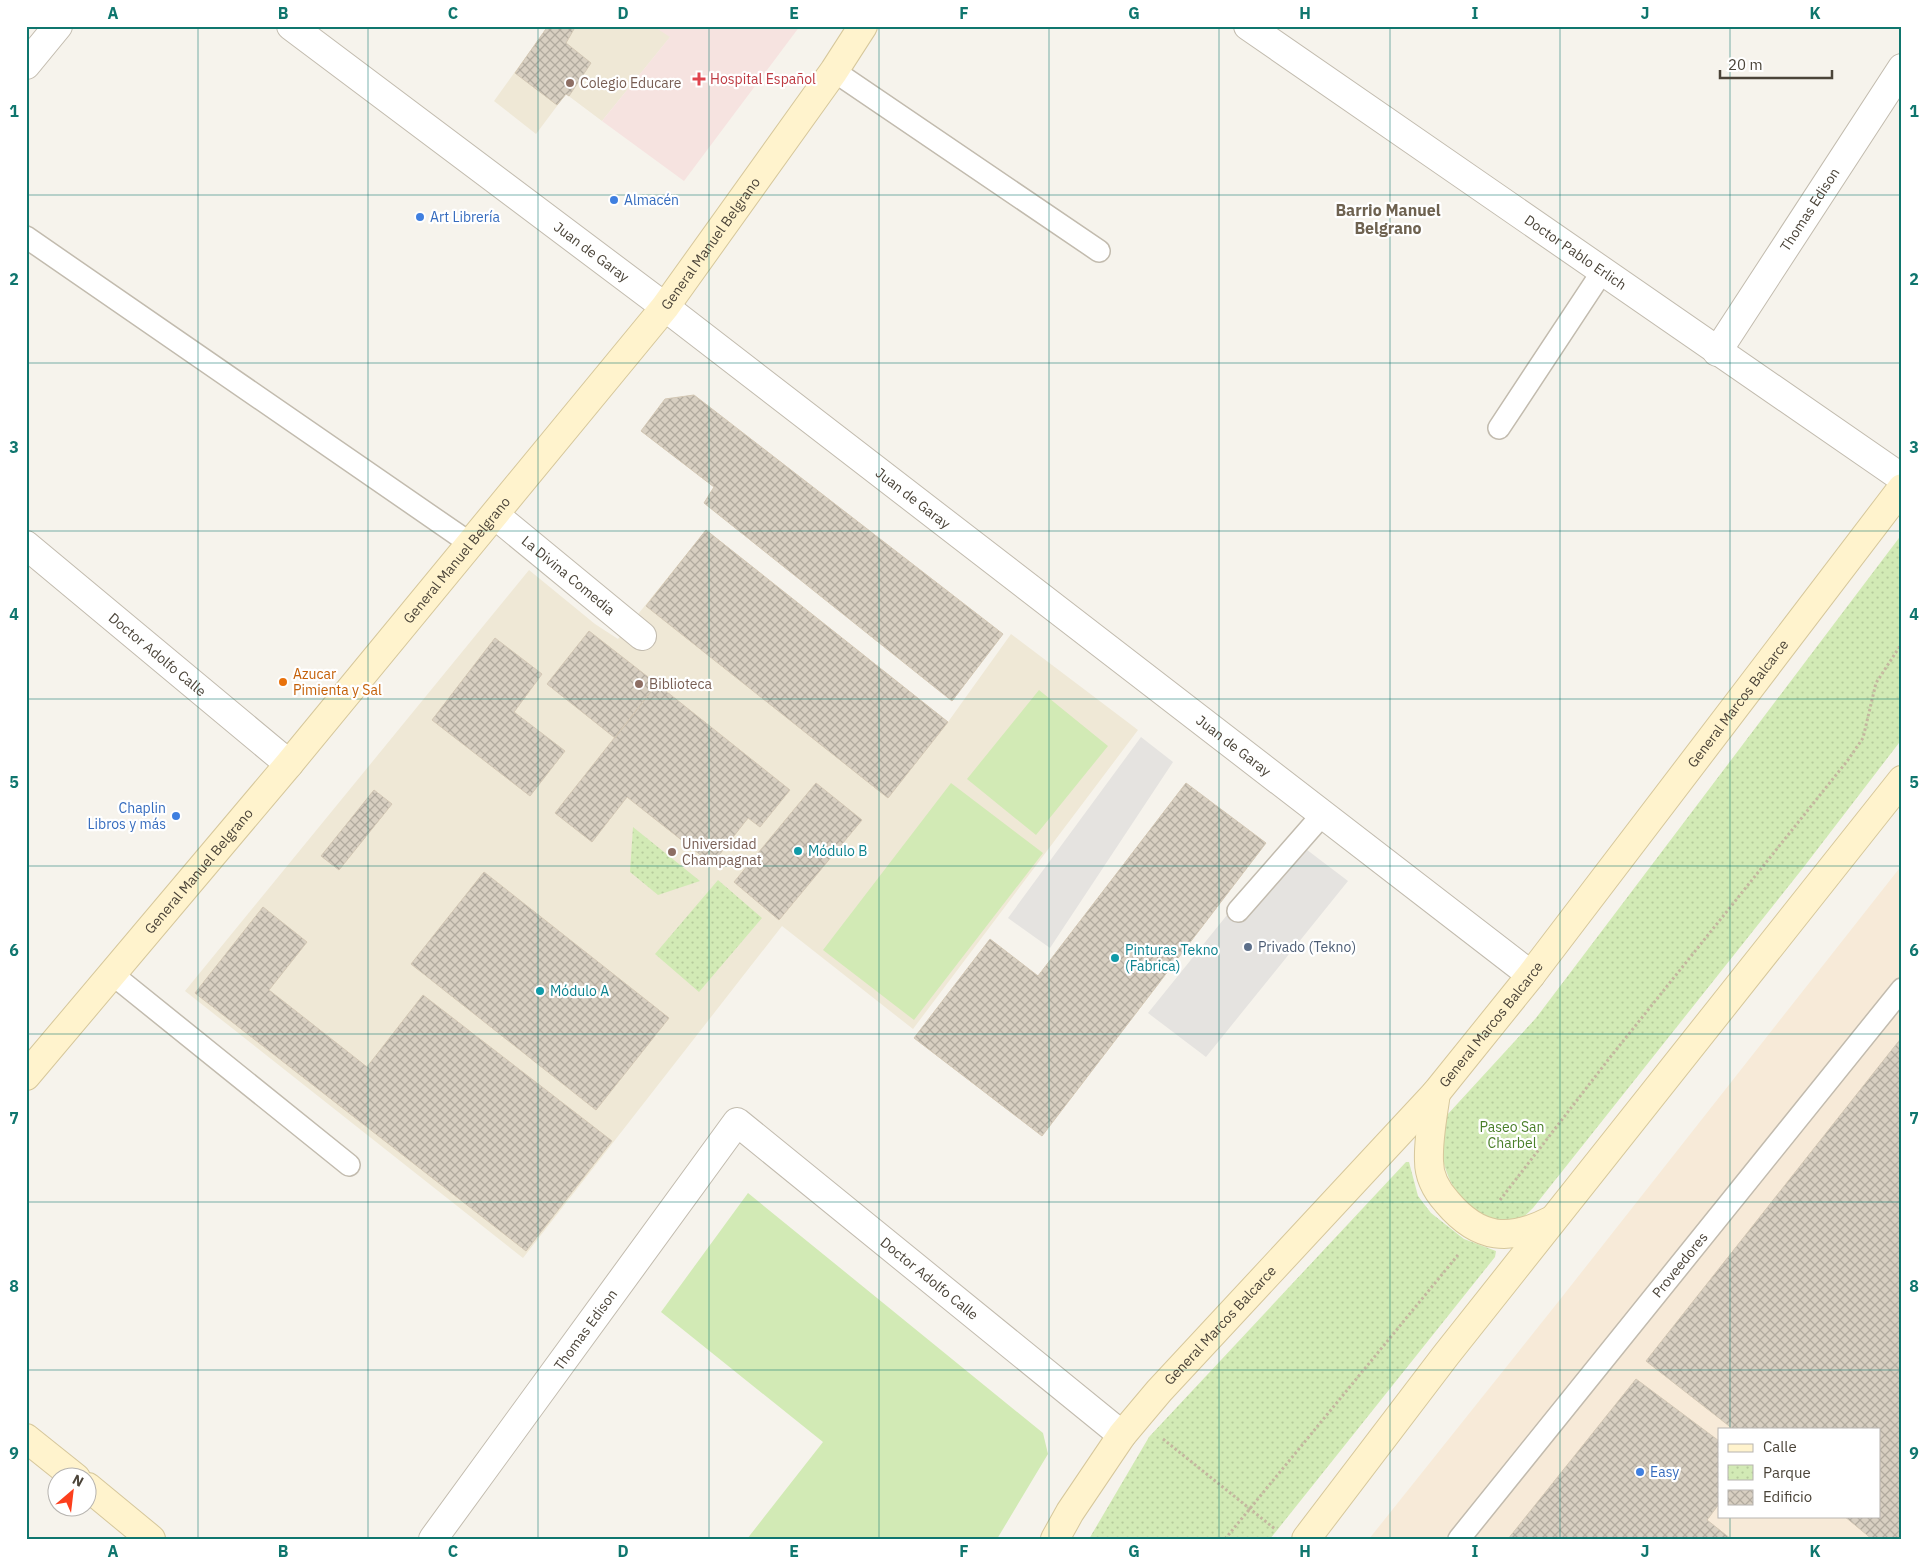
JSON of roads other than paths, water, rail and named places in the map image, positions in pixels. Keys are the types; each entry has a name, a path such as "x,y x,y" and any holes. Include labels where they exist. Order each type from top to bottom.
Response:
{"main road":[{"name":"General Manuel Belgrano","path":"26,1076 290,764 666,307 834,72 863,26"},
{"name":"General Marcos Balcarce","path":"1055,1539 1075,1505 1129,1427 1166,1383 1436,1093 1531,975 1902,488"},
{"path":"1293,1536 1446,1355 1902,780"},
{"path":"1436,1093 1428,1163 1433,1180 1441,1196 1454,1210 1478,1229 1503,1234 1518,1234 1532,1230 1554,1218"},
{"path":"26,1438 64,1468"},
{"path":"98,1495 151,1539"}],"street":[{"path":"26,65 58,26"},
{"name":"Juan de Garay","path":"291,26 666,307 1531,975"},
{"name":"Doctor Pablo Erlich","path":"1248,26 1717,352 1902,478"},
{"name":"Thomas Edison","path":"1717,352 1902,68"},
{"name":"La Divina Comedia","path":"495,515 642,636"},
{"name":"Doctor Adolfo Calle","path":"26,545 290,764"},
{"name":"Thomas Edison","path":"433,1539 737,1122"},
{"name":"Doctor Adolfo Calle","path":"737,1122 1129,1427"}],"lane":[{"path":"834,72 1099,251"},
{"path":"26,237 472,544"},
{"path":"1499,428 1602,272"},
{"path":"1238,911 1323,814"},
{"path":"112,974 349,1166"},
{"name":"Proveedores","path":"1459,1539 1902,989"}],"place":[{"name":"Hospital Español","path":"699,79"},
{"name":"Colegio Educare","path":"570,83"},
{"name":"Almacén","path":"614,200"},
{"name":"Art Librería","path":"420,217"},
{"name":"Azucar Pimienta y Sal","path":"283,682"},
{"name":"Biblioteca","path":"639,684"},
{"name":"Chaplin Libros y más","path":"176,816"},
{"name":"Módulo B","path":"798,851"},
{"name":"Universidad Champagnat","path":"672,852"},
{"name":"Privado (Tekno)","path":"1248,947"},
{"name":"Pinturas Tekno (Fabrica)","path":"1115,958"},
{"name":"Módulo A","path":"540,991"},
{"name":"Easy","path":"1640,1472"}],"district":[{"name":"Barrio Manuel Belgrano","path":"1388,219"}],"park label":[{"name":"Paseo San Charbel","path":"1512,1136"}]}
